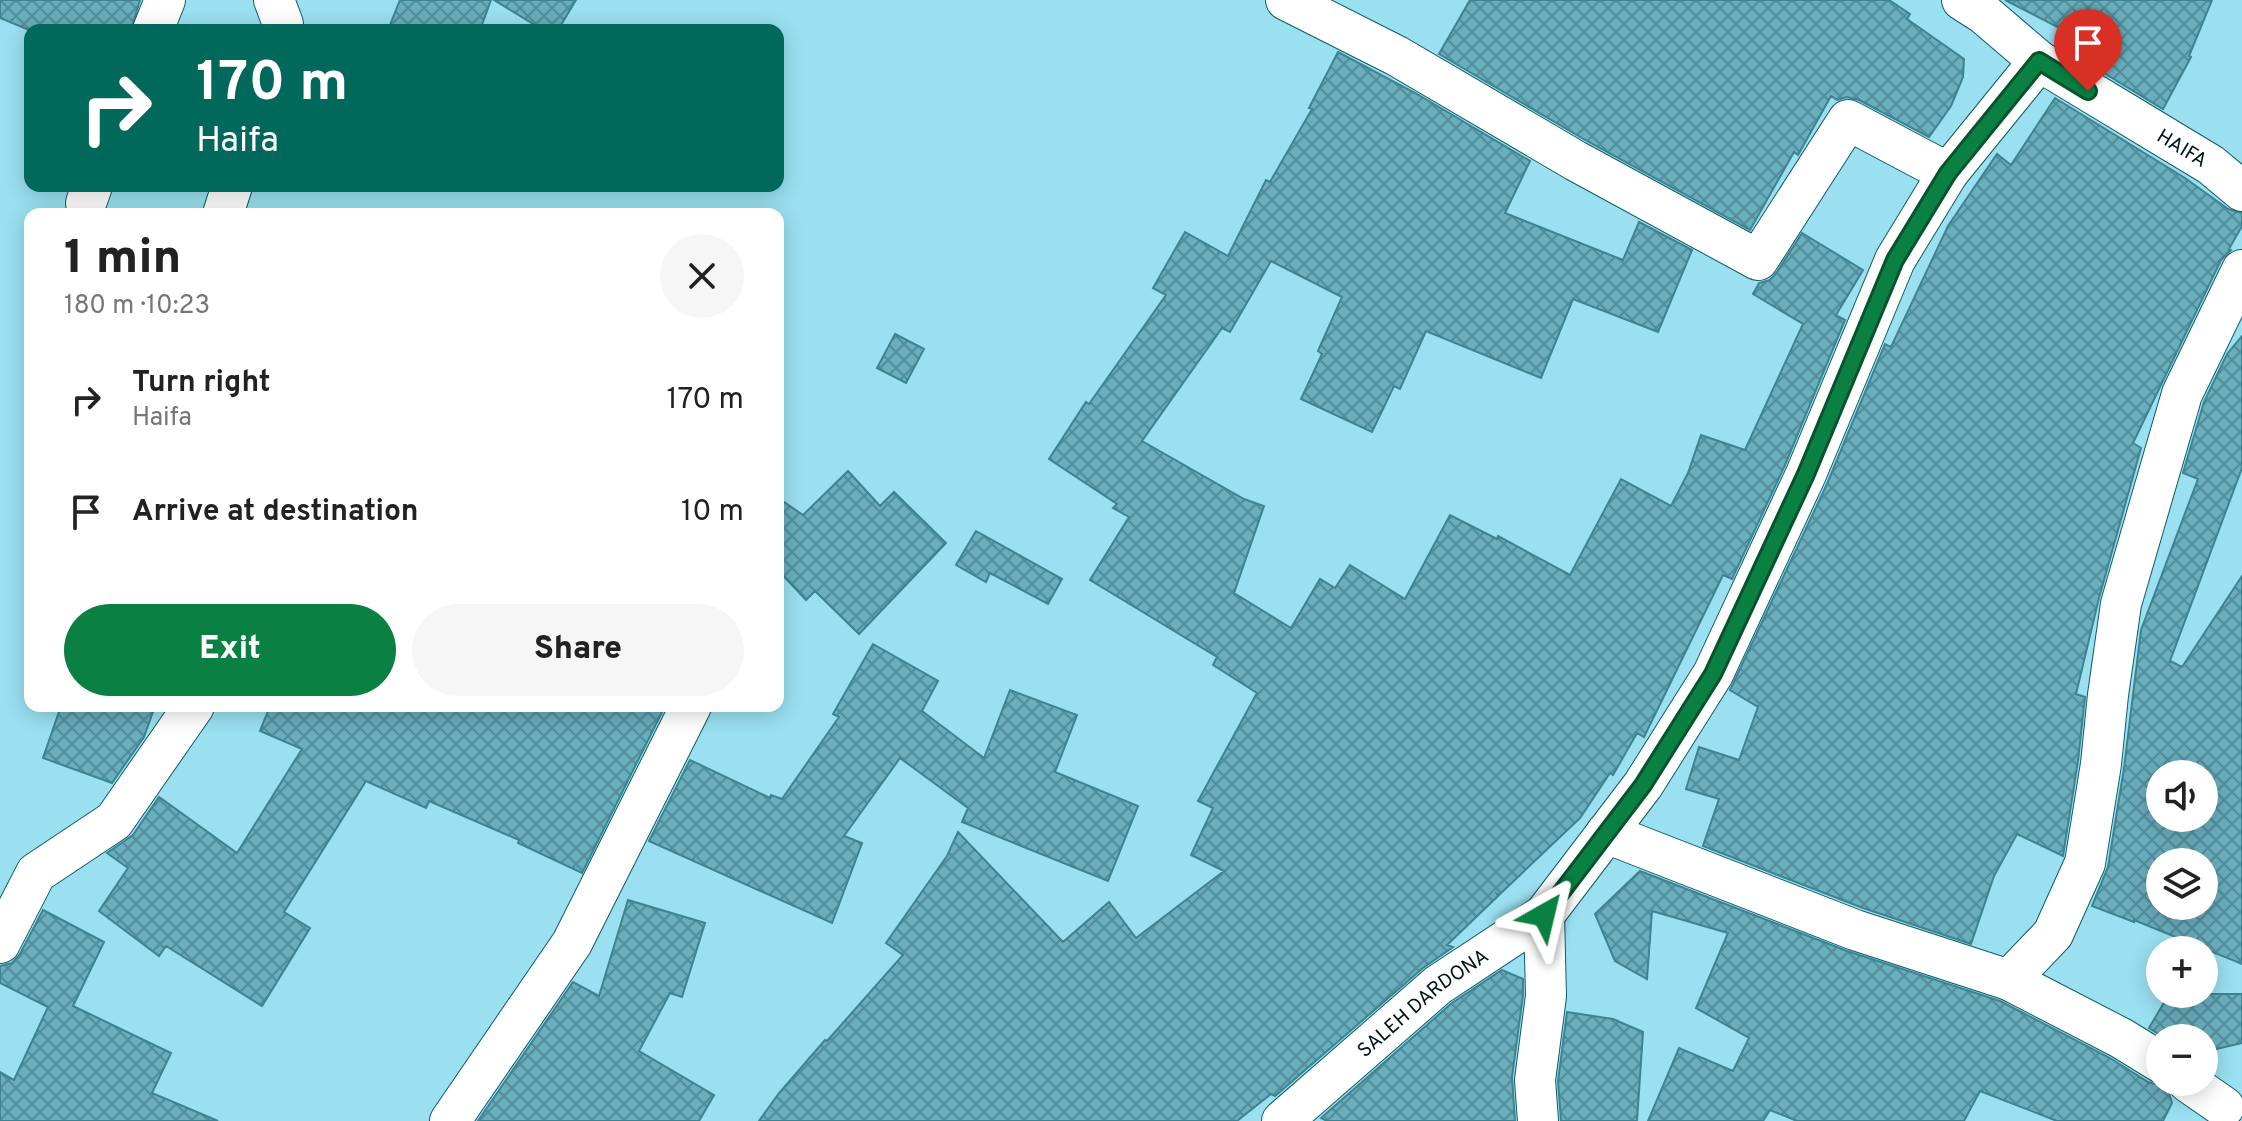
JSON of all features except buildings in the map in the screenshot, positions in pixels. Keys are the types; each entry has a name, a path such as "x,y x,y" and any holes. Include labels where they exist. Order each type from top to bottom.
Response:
{"street":[{"path":"155,24 165,0"},
{"path":"274,0 283,24"},
{"path":"1286,0 1397,56 1576,161 1758,260 1848,120 1948,173"},
{"name":"HAIFA","path":"1979,5 2039,61 2211,165 2242,191"},
{"name":"SALEH DARDONA","path":"1282,1121 1438,985 1544,915 1643,785 1713,674 1806,474 1895,260 1948,173 2039,61"},
{"path":"2009,980 2053,934 2085,863 2121,604 2182,394 2242,270"},
{"path":"0,943 36,873 114,821 190,712"},
{"path":"450,1121 572,943 688,712"},
{"path":"1606,833 1855,930 2009,980 2146,1053"},
{"path":"1538,1121 1535,1080 1546,996 1544,915"},
{"path":"2207,1096 2227,1111"}],"route":[{"path":"1544,915 1643,785 1713,674 1806,474 1895,260 1948,173 2039,61 2088,91"}]}
